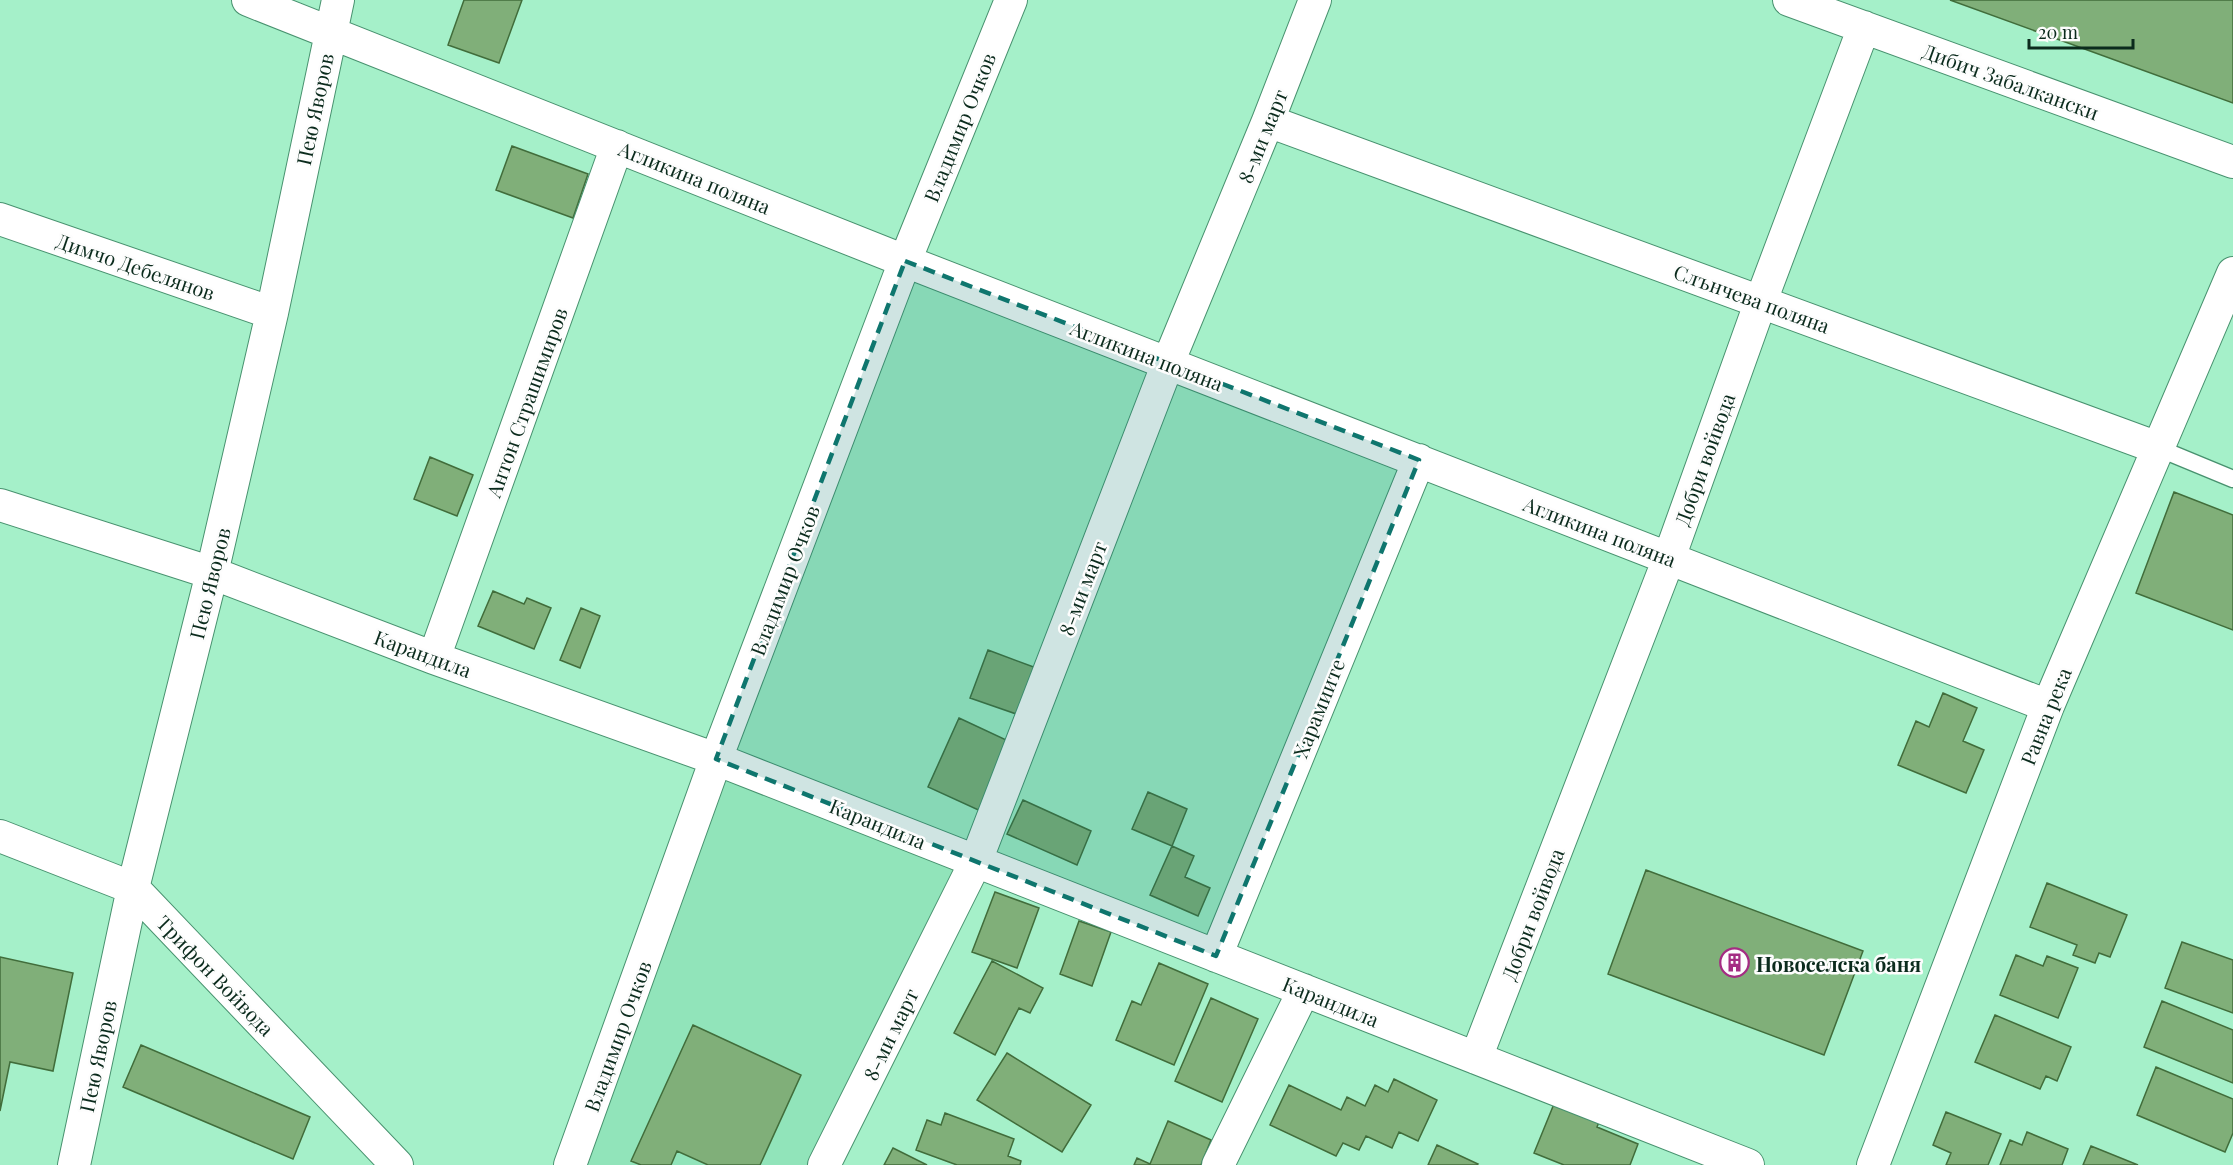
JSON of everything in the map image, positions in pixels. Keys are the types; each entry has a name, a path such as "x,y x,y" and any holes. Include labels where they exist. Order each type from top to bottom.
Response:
{"street":[{"name":"Агликина поляна","path":"248,0 904,261 2048,705"},
{"name":"Пею Яворов","path":"74,1165 133,888 212,573 272,313 338,0"},
{"name":"Владимир Очков","path":"570,1165 716,759 904,261 1011,0"},
{"name":"8-ми март","path":"824,1165 976,861 1168,363 1269,121 1315,0"},
{"name":"Дибич Забалкански","path":"1789,0 2233,162"},
{"name":"Добри войвода","path":"1476,1058 1669,558 1761,301 1864,27"},
{"name":"Слънчева поляна","path":"1269,121 2158,448"},
{"name":"Антон Страшимиров","path":"434,658 617,146"},
{"name":"Димчо Дебелянов","path":"0,219 272,313"},
{"name":"Равна река","path":"1873,1165 2048,705 2233,273"},
{"name":"Харамиите","path":"1216,956 1419,460"},
{"name":"Карандила","path":"0,505 212,573 434,658 716,759 1748,1165"},
{"name":"Трифон Войвода","path":"0,836 133,888 397,1165"},
{"path":"1218,1165 1304,990"}],"lane":[{"name":"Слънчева поляна","path":"2158,448 2233,479"}],"highlighted area":[{"path":"905,261 1419,460 1216,956 716,759"}],"shaded area":[{"path":"716,759 976,861 824,1165 570,1165"}],"building":[{"path":"464,0 522,0 499,63 448,45"},
{"path":"1950,0 2233,0 2233,103"},
{"path":"512,146 588,174 573,218 496,190"},
{"path":"430,457 473,475 457,516 414,499"},
{"path":"2174,492 2233,515 2233,630 2136,593"},
{"path":"493,591 524,604 527,598 551,608 534,649 478,626"},
{"path":"581,608 600,616 580,668 560,660"},
{"path":"988,650 1039,669 1022,716 970,698"},
{"path":"1943,693 1977,708 1963,741 1984,750 1966,793 1898,765 1916,721 1929,727"},
{"path":"959,718 1017,745 985,813 928,787"},
{"path":"1148,792 1187,809 1172,846 1132,829"},
{"path":"1023,800 1091,831 1077,865 1007,834"},
{"path":"1172,846 1194,856 1185,877 1210,888 1198,916 1150,895"},
{"name":"Новоселска баня","path":"1646,870 1863,951 1824,1055 1608,974"},
{"path":"2047,883 2127,915 2110,957 2099,953 2095,963 2073,955 2077,945 2030,927"},
{"path":"995,892 1039,908 1017,968 972,952"},
{"path":"1079,921 1111,932 1092,986 1060,974"},
{"path":"2182,942 2233,960 2233,1013 2165,988"},
{"path":"2016,955 2043,966 2047,956 2078,968 2058,1018 2000,995"},
{"path":"0,957 73,973 53,1071 10,1062 0,1111"},
{"path":"992,961 1043,988 1030,1013 1019,1008 995,1055 954,1033"},
{"path":"1159,963 1208,984 1174,1065 1116,1040 1132,1001 1141,1005"},
{"path":"1211,998 1258,1019 1222,1102 1175,1081"},
{"path":"2162,1001 2233,1030 2233,1083 2144,1047"},
{"path":"1995,1015 2071,1047 2057,1081 2046,1076 2040,1089 1975,1062"},
{"path":"693,1025 801,1075 760,1165 708,1165 677,1151 671,1165 641,1165 631,1161"},
{"path":"141,1045 310,1117 293,1159 123,1087"},
{"path":"1007,1053 1091,1105 1062,1152 977,1100"},
{"path":"2156,1067 2233,1099 2233,1133 2225,1152 2137,1115"},
{"path":"1394,1079 1437,1100 1418,1141 1399,1132 1392,1148 1366,1136 1359,1150 1343,1143 1336,1156 1270,1125 1289,1085 1341,1110 1347,1097 1365,1106 1375,1085 1388,1092"},
{"path":"1556,1099 1601,1117 1597,1127 1638,1144 1630,1165 1564,1165 1534,1153"},
{"path":"1946,1112 2001,1134 1988,1165 1946,1165 1951,1153 1933,1145"},
{"path":"945,1113 1014,1139 1008,1156 1021,1161 1020,1165 957,1165 916,1150 927,1120 941,1125"},
{"path":"1168,1121 1211,1140 1201,1165 1134,1165 1137,1158 1150,1164"},
{"path":"2027,1132 2068,1149 2062,1165 2000,1165 2010,1140 2022,1145"},
{"path":"1437,1145 1478,1164 1428,1165"},
{"path":"2091,1146 2138,1165 2083,1165"},
{"path":"893,1148 927,1165 884,1165"}],"place":[{"name":"Новоселска баня","path":"1735,963"}]}
